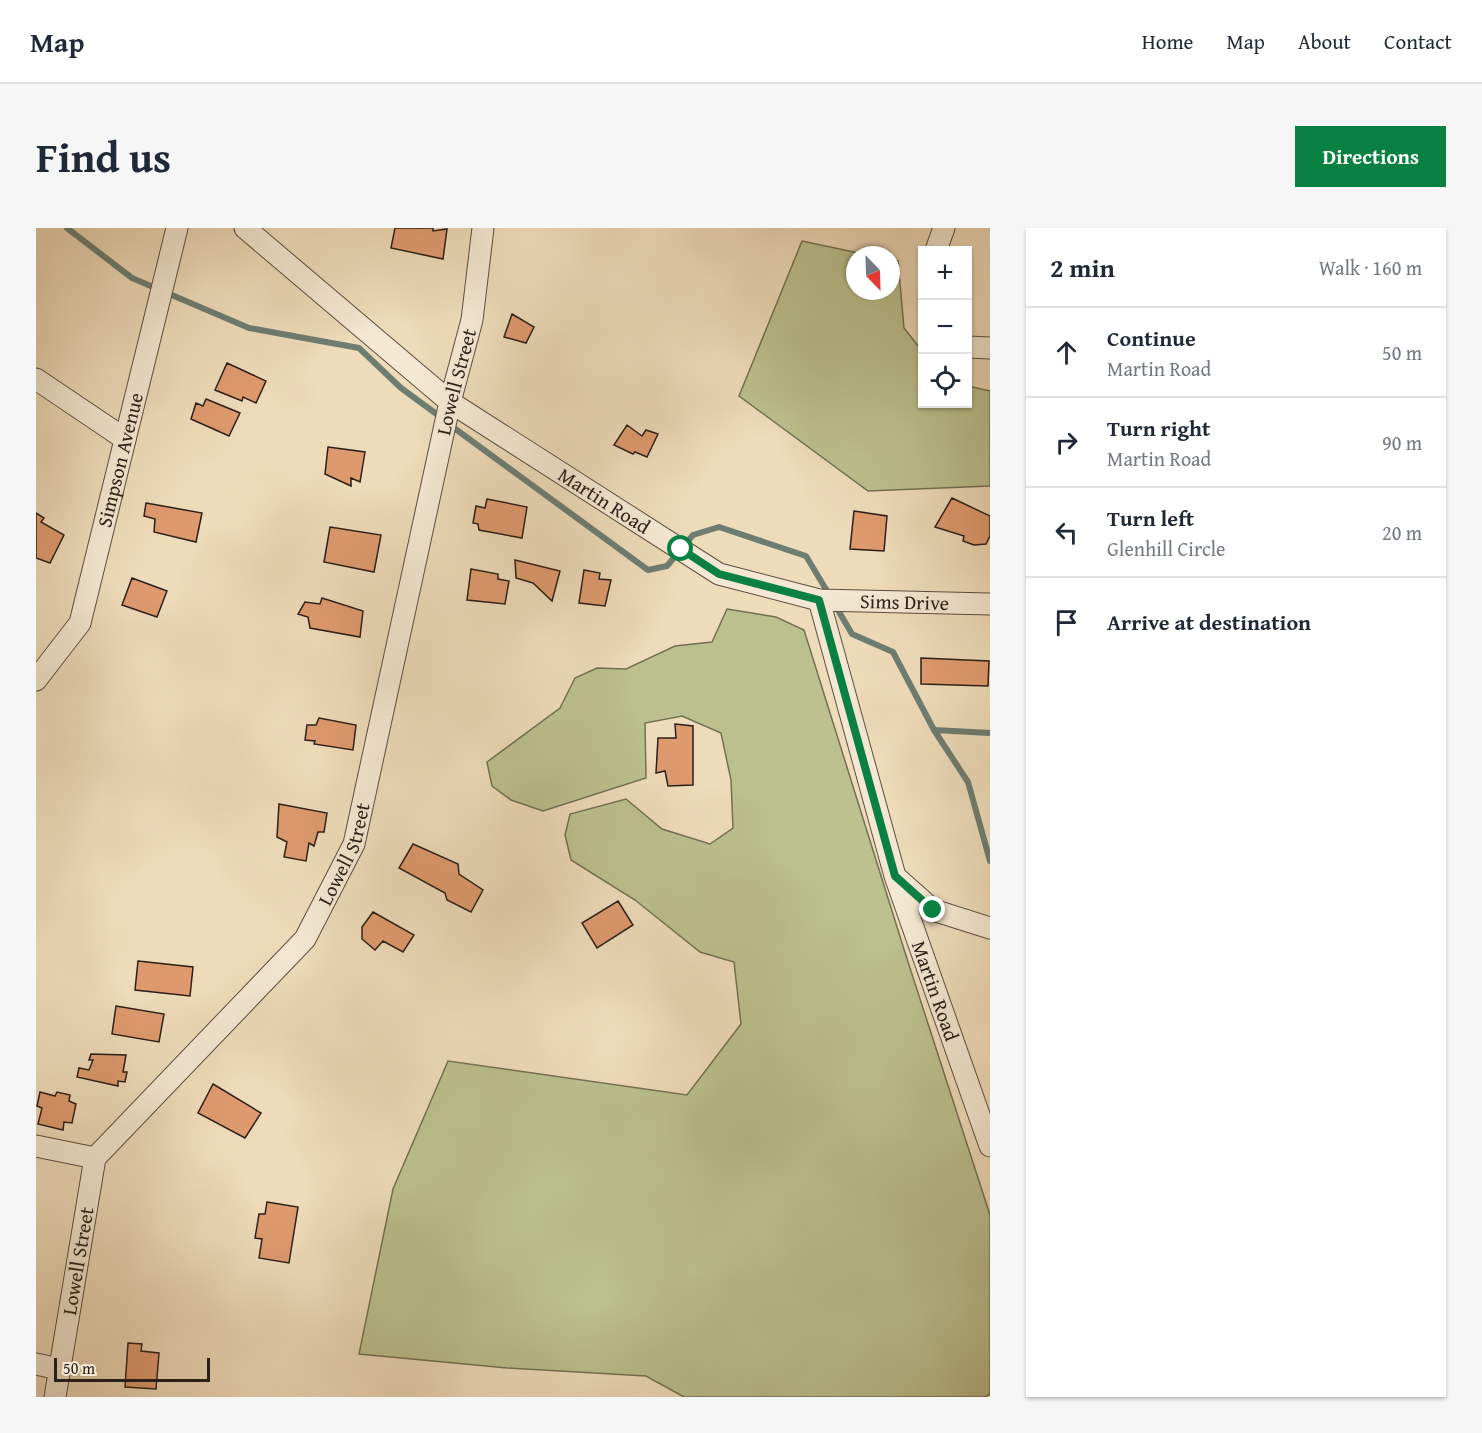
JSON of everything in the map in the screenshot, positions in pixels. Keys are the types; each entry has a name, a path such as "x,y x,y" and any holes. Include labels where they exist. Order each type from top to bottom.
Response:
{"street":[{"name":"Simpson Avenue","path":"36,680 80,623 177,228"},
{"name":"Martin Road","path":"245,228 450,402 719,574 819,600 895,876 990,1146"},
{"name":"Lowell Street","path":"55,1397 95,1158 305,939 354,844 450,402 472,320 483,228"},
{"path":"937,246 944,228"},
{"path":"972,347 990,348"},
{"path":"36,379 125,439"},
{"name":"Sims Drive","path":"819,600 990,604"},
{"path":"895,876 933,910 990,928"},
{"path":"969,1085 990,1102"},
{"path":"36,1146 95,1158"},
{"path":"36,1364 59,1369"}],"green space":[{"path":"802,241 846,250 846,300 900,300 900,283 904,328 918,346 918,408 972,408 972,387 990,391 990,486 868,491 739,396"},
{"path":"727,609 776,617 804,630 990,1215 990,1394 985,1397 684,1397 646,1376 507,1368 359,1354 393,1189 448,1061 687,1095 741,1024 734,962 700,952 635,900 571,860 565,835 570,814 626,799 662,829 710,844 733,828 731,780 721,733 682,716 645,723 646,778 543,811 511,800 492,786 487,762 560,708 575,678 597,668 626,669 675,646 712,642"}],"building":[{"path":"395,228 433,228 433,231 447,229 443,259 391,248"},
{"path":"512,314 534,327 526,343 504,337"},
{"path":"227,363 266,381 256,403 243,397 242,401 215,390"},
{"path":"206,399 240,413 229,436 191,419 196,403 203,406"},
{"path":"627,425 642,436 646,430 658,434 647,457 635,452 633,454 614,445"},
{"path":"328,447 365,452 360,482 351,478 351,486 325,474"},
{"path":"952,498 990,516 990,536 986,544 974,545 963,541 964,536 935,527"},
{"path":"487,499 527,507 522,538 479,530 478,524 473,523 476,506 485,508"},
{"path":"146,503 202,513 196,542 154,532 155,519 144,516"},
{"path":"854,511 887,516 884,551 850,549"},
{"path":"36,513 44,518 41,522 64,535 50,563 36,558"},
{"path":"330,527 381,535 374,572 324,562"},
{"path":"515,560 560,571 552,601 533,583 516,578"},
{"path":"471,569 498,574 498,579 509,581 505,604 467,600"},
{"path":"584,570 600,573 599,579 611,580 605,606 579,603"},
{"path":"132,578 167,591 157,617 122,605"},
{"path":"322,598 363,611 360,637 310,628 308,617 298,614 305,602 320,604"},
{"path":"921,658 989,661 988,686 921,684"},
{"path":"319,718 356,725 353,750 314,744 315,741 305,740 307,725 316,725"},
{"path":"675,724 693,726 693,785 668,786 665,771 656,773 658,738 676,738"},
{"path":"279,804 327,813 324,832 318,832 314,846 309,843 306,861 284,857 287,842 277,837"},
{"path":"413,844 458,864 459,874 483,890 471,912 447,900 445,893 399,868"},
{"path":"618,901 633,925 597,948 582,923"},
{"path":"373,912 414,935 403,952 383,941 375,950 362,939 362,927"},
{"path":"138,961 193,967 190,996 135,990"},
{"path":"116,1006 164,1014 159,1042 112,1034"},
{"path":"91,1054 126,1055 123,1072 127,1072 125,1082 118,1081 118,1086 77,1077 79,1068 89,1070 93,1060 89,1060"},
{"path":"213,1084 261,1113 245,1138 198,1113"},
{"path":"40,1092 55,1096 57,1092 70,1095 69,1101 76,1104 72,1123 64,1122 63,1130 38,1124 42,1108 37,1106"},
{"path":"267,1202 298,1207 289,1263 259,1258 262,1239 255,1238 259,1214 265,1214"},
{"path":"128,1343 142,1344 141,1351 159,1353 156,1389 125,1387"}],"waterway":[{"path":"67,228 132,278 249,328 359,348 401,388 442,418"},
{"path":"450,425 648,570 667,566 693,535 719,527 806,556 830,596"},
{"path":"835,605 852,634 893,652 934,730 968,782 990,861"},
{"path":"934,730 990,733"}],"route":[{"path":"681,549 719,574 819,600 895,876 933,910"}]}
